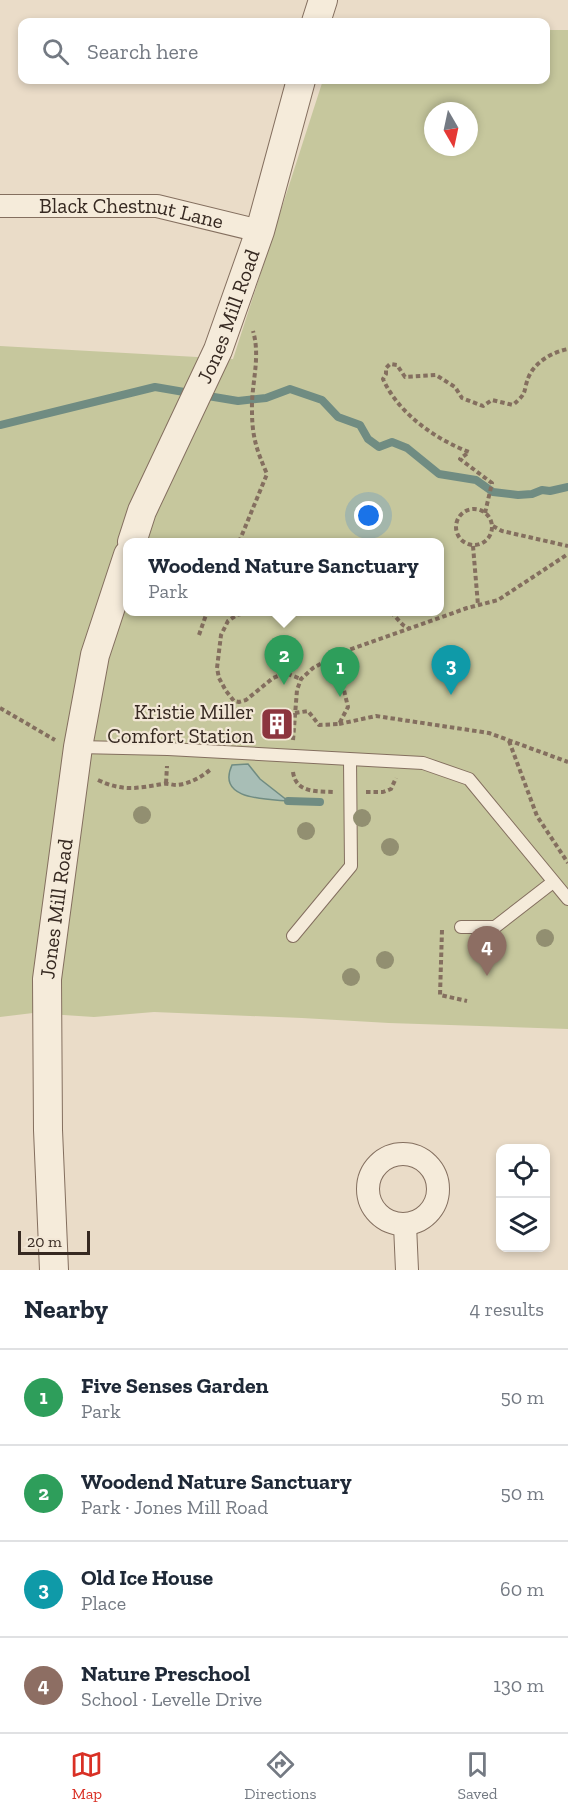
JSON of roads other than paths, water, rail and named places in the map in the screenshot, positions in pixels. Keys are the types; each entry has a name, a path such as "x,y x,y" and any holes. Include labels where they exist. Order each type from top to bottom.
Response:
{"street":[{"path":"317,18 323,0"},
{"name":"Jones Mill Road","path":"134,538 142,511 218,350 260,231 300,84"},
{"name":"Black Chestnut Lane","path":"0,206 157,206 260,231"},
{"name":"Jones Mill Road","path":"54,1270 47,1119 47,979 71,746 95,655 123,570"},
{"path":"405,1224 407,1270"}],"lane":[{"path":"71,746 175,749 423,763 469,779 568,899"},
{"path":"293,936 351,866 350,760"},
{"path":"455,927 495,927 553,882"}],"water":[{"path":"248,764 260,779 288,801 256,798 237,791 231,785 229,777 232,765"}],"waterway":[{"path":"0,425 155,387 190,393"},
{"path":"202,395 238,401 266,398 290,389 322,400 338,417 360,425 368,439 379,447 392,442 407,448 439,474 476,480 493,492 518,495 568,487"},
{"path":"288,801 320,802"}],"place":[{"name":"Woodend Nature Sanctuary","path":"284,685"},
{"name":"Old Ice House","path":"451,695"},
{"name":"Five Senses Garden","path":"340,697"},
{"name":"Kristie Miller Comfort Station","path":"277,724"},
{"name":"Nature Preschool","path":"487,976"}]}
